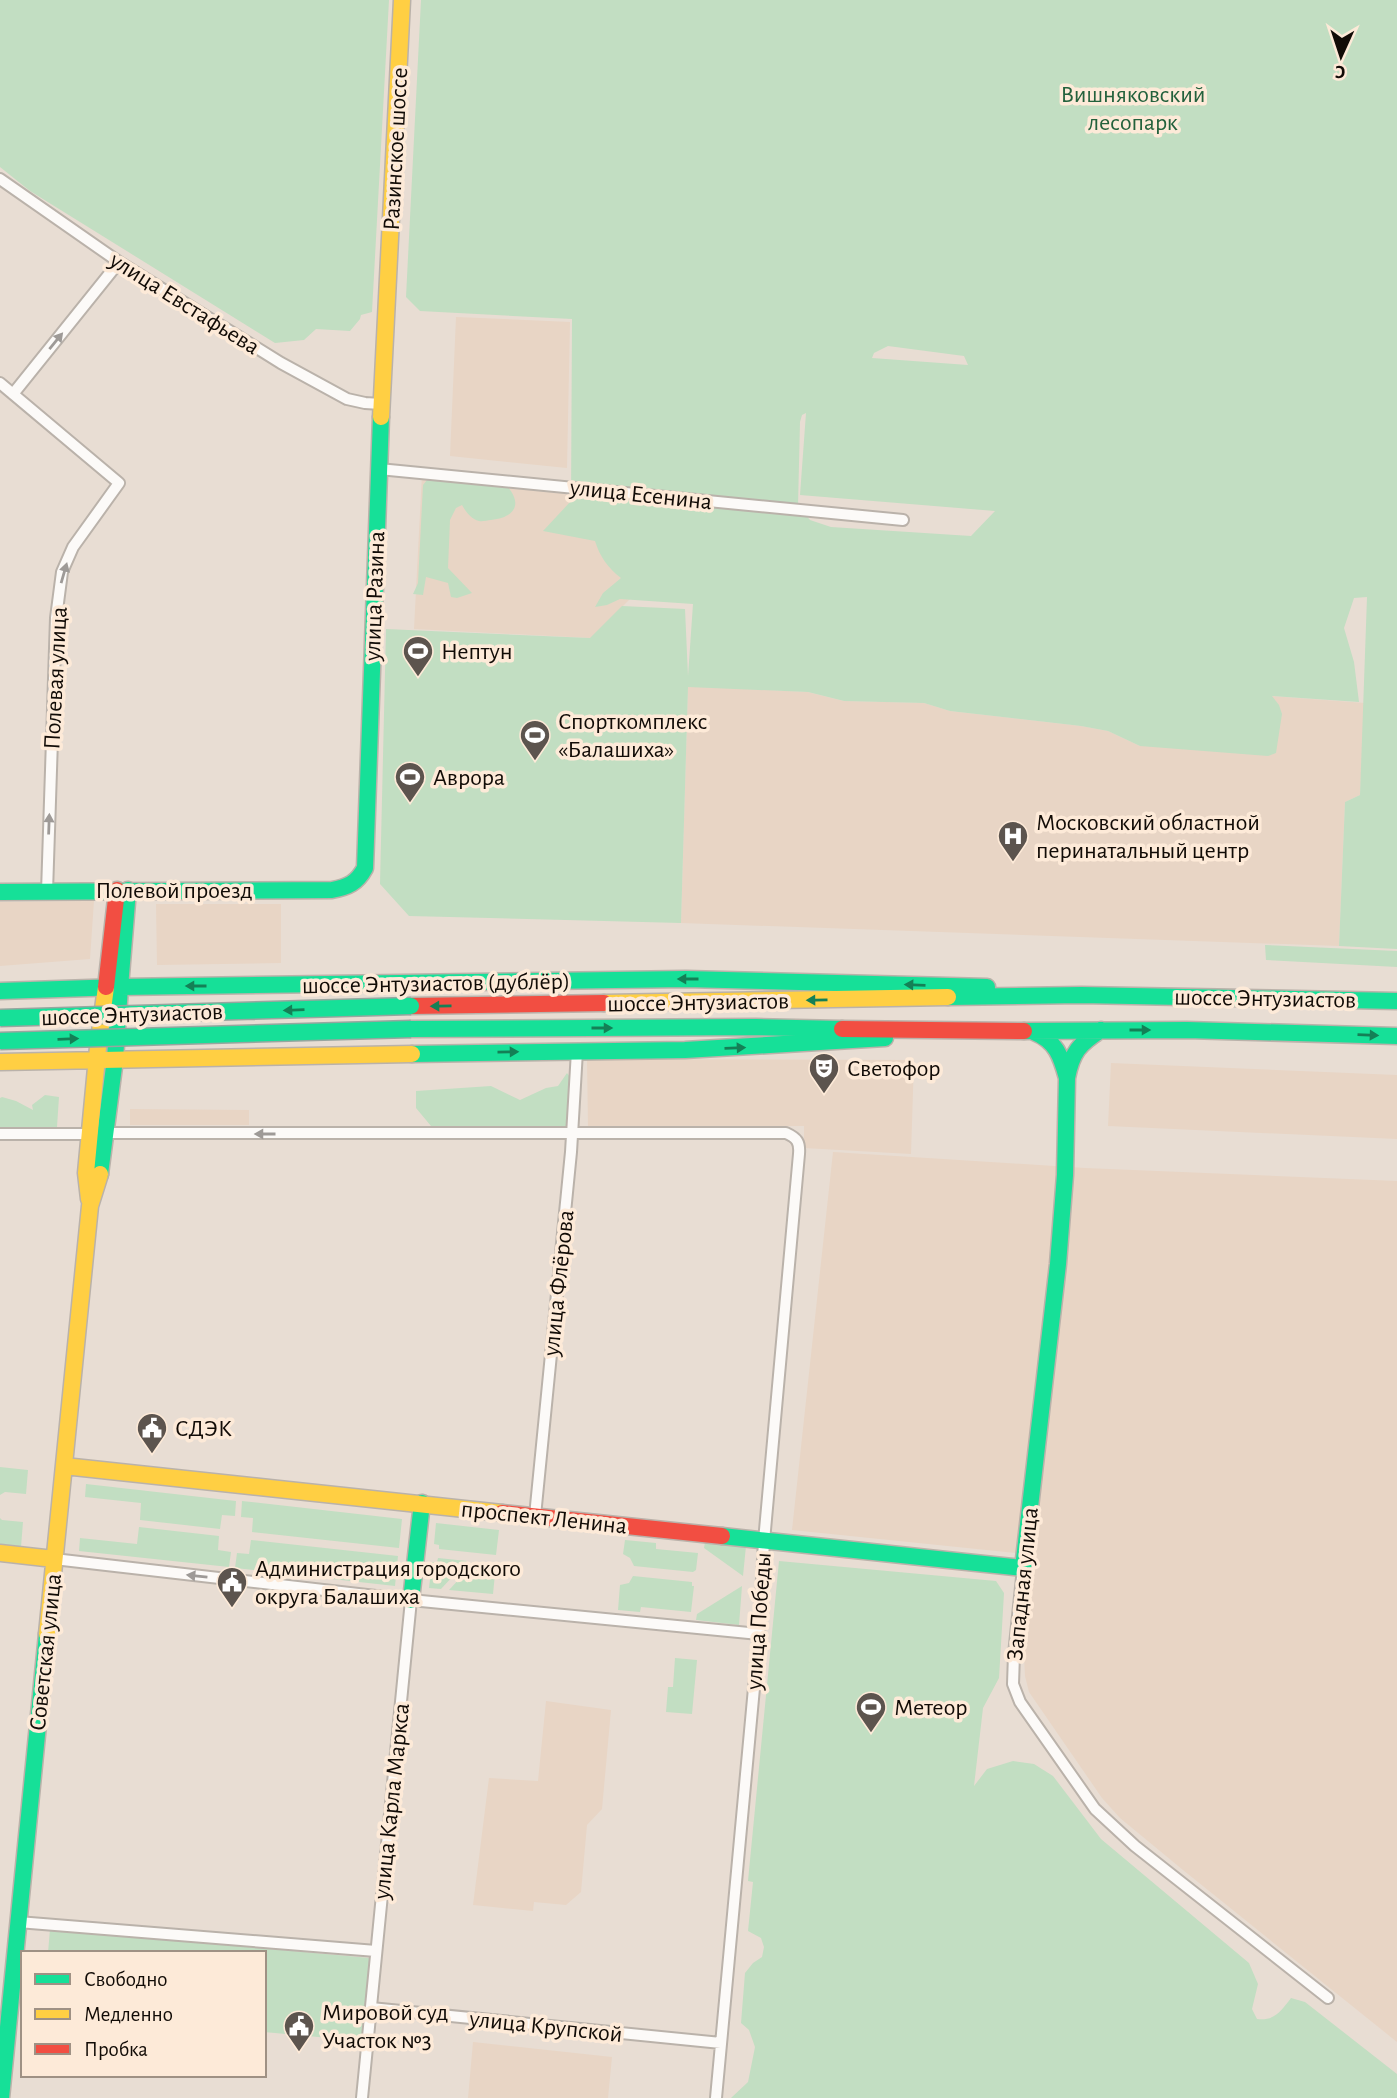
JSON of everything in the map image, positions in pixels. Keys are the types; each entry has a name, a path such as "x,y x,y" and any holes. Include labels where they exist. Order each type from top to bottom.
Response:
{"main road":[{"name":"Разинское шоссе","path":"387,298 402,0"},
{"name":"улица Разина","path":"349,887 360,879 365,868 387,298"},
{"name":"Полевой проезд","path":"0,892 332,890 349,887"},
{"name":"Советская улица","path":"2,2098 90,1206 86,1173 115,1059 113,987 122,890"},
{"name":"шоссе Энтузиастов (дублёр)","path":"0,991 113,987 726,979 1030,989 1081,995"},
{"path":"354,1055 333,1036 327,1012 331,999 347,989 363,985"},
{"name":"Советская улица","path":"97,1134 97,1059 113,987"},
{"name":"шоссе Энтузиастов","path":"0,1018 411,1006 1081,995 1397,1001"},
{"name":"шоссе Энтузиастов","path":"0,1041 411,1029 756,1027 974,1031 1187,1030 1397,1036"},
{"name":"Западная улица","path":"1023,1568 1058,1264 1065,1175 1067,1078 1073,1052 1101,1030"},
{"path":"0,1062 764,1046 974,1031"},
{"name":"Западная улица","path":"1031,1031 1044,1035 1057,1046 1067,1078"},
{"name":"проспект Ленина","path":"64,1466 1023,1568"},
{"name":"улица Карла Маркса","path":"411,1600 422,1503"},
{"path":"0,1553 54,1559"}],"street":[{"name":"улица Евстафьева","path":"0,179 119,262 281,363 330,391 354,401 381,404"},
{"path":"0,383 13,394 119,262"},
{"name":"Полевая улица","path":"13,394 119,483 73,547 62,572 56,618 47,892"},
{"name":"улица Есенина","path":"379,469 903,520"},
{"name":"улица Флёрова","path":"535,1516 573,1134 577,1051"},
{"name":"улица Победы","path":"573,1134 786,1133 796,1138 799,1144 764,1541 759,1634 716,2098"},
{"path":"0,1134 573,1134"},
{"path":"54,1559 411,1600 759,1634"},
{"name":"Западная улица","path":"1023,1568 1013,1684 1020,1702 1094,1809 1135,1846 1328,1998"},
{"name":"улица Карла Маркса","path":"362,2098 411,1600"},
{"path":"18,1922 376,1951"},
{"name":"улица Крупской","path":"371,2008 721,2043"}],"shaded area":[{"path":"456,317 570,322 567,468 450,456"},
{"path":"422,474 652,501 637,592 591,638 414,629"},
{"name":"Московский областной перинатальный центр","path":"688,686 808,692 844,701 924,703 950,711 1108,731 1140,746 1271,696 1365,703 1360,795 1345,802 1339,946 681,923"},
{"path":"94,901 90,959 0,966 0,902"},
{"path":"156,904 281,904 281,963 157,965"},
{"path":"587,1060 914,1060 911,1154 804,1148 804,1126 588,1127"},
{"path":"1111,1063 1397,1075 1397,1139 1108,1126"},
{"path":"130,1109 249,1110 249,1125 130,1125"},
{"path":"833,1152 1085,1168 1397,1181 1397,2042 1120,1818 1102,1798 1029,1692 1024,1657 1035,1555 792,1530"},
{"path":"546,1701 611,1710 602,1809 587,1825 581,1892 566,1905 534,1902 533,1911 473,1905 489,1778 538,1781"},
{"path":"473,2042 612,2057 608,2098 468,2098"}],"green space":[{"path":"0,0 389,0 372,312 361,315 350,331 316,329 304,340 275,343 30,191 0,167"},
{"name":"Вишняковский лесопарк","path":"421,0 1397,0 1397,949 1339,946 1345,802 1360,795 1367,597 1354,598 1344,628 1354,662 1359,702 1272,696 1282,714 1276,753 1268,756 1140,746 1108,731 950,711 924,703 844,701 808,692 688,687 681,923 409,916 380,884 386,629 590,638 622,606 685,609 688,676 693,604 620,599 595,607 603,593 621,578 605,562 595,541 543,531 571,501 572,319 420,311 406,297","holes":["888,346 964,356 968,365 872,358 874,353","806,413 800,495 995,511 971,536 831,527 810,520 798,506 800,422 802,415"]},
{"path":"433,477 507,486 515,499 514,509 499,519 476,520 462,505 456,508 450,520 448,568 472,593 457,598 451,597 448,583 426,577 423,595 413,594 418,583 423,485"},
{"path":"1265,945 1397,951 1397,967 1266,960"},
{"path":"567,1073 570,1077 568,1127 431,1126 416,1108 416,1091 491,1086 520,1100 546,1088 558,1086"},
{"path":"45,1095 59,1097 57,1127 0,1127 0,1098 16,1101 33,1110 32,1105"},
{"path":"0,1467 28,1470 26,1494 5,1492 0,1495"},
{"path":"86,1484 236,1501 235,1516 222,1515 220,1529 140,1520 141,1503 85,1497"},
{"path":"242,1501 402,1519 399,1548 252,1532 253,1518 241,1517"},
{"path":"0,1518 23,1522 21,1547 0,1545"},
{"path":"436,1523 499,1530 496,1555 439,1549 439,1545 434,1544"},
{"path":"139,1527 219,1536 218,1550 231,1552 229,1567 79,1551 80,1538 137,1544"},
{"path":"251,1540 398,1556 395,1586 235,1568 237,1553 249,1554"},
{"path":"625,1540 656,1543 656,1549 698,1553 696,1570 693,1572 634,1566 630,1558 623,1554"},
{"path":"705,1542 746,1546 743,1576 704,1548"},
{"path":"438,1558 467,1561 441,1589 429,1588 432,1562 437,1562"},
{"path":"779,1561 996,1581 1004,1593 999,1678 983,1708 974,1786 987,1769 1013,1761 1034,1764 1053,1776 1101,1839 1249,1963 1258,1984 1252,2009 1257,2019 1273,2017 1291,1998 1305,2002 1397,2074 1397,2098 731,2098 748,2082 755,2047 749,2030 741,2023 745,1973 762,1957 764,1947 761,1938 748,1931 753,1882 748,1881"},
{"path":"475,1562 496,1564 493,1594 449,1590"},
{"path":"633,1576 692,1582 694,1586 691,1612 641,1607 640,1612 618,1610 620,1585 629,1583"},
{"path":"742,1586 739,1625 696,1620 697,1614"},
{"path":"675,1658 697,1660 692,1714 666,1712 668,1687 673,1687"},
{"path":"50,1929 370,1958 362,2041 266,2032 266,1951 48,1951"}],"traffic: fast":[{"path":"0,892 332,890 347,886 359,877 365,868 381,417"},
{"path":"120,987 128,890"},
{"path":"0,991 686,979 987,987"},
{"path":"100,1174 115,1059 120,987"},
{"path":"948,997 1081,995 1397,1001"},
{"path":"0,1018 411,1006"},
{"path":"411,1029 842,1029"},
{"path":"0,1041 411,1029"},
{"path":"1034,1032 1053,1045 1067,1078 1071,1062 1078,1050 1101,1030"},
{"path":"1024,1031 1187,1030 1397,1036"},
{"path":"412,1054 685,1050 885,1038"},
{"path":"722,1536 1023,1568 1058,1264 1065,1175 1067,1078"},
{"path":"411,1600 422,1503"},
{"path":"1,2098 47,1634"}],"traffic: slow":[{"path":"381,417 402,0"},
{"path":"89,1199 86,1173 106,987"},
{"path":"604,1003 948,997"},
{"path":"0,1062 412,1054"},
{"path":"47,1634 90,1206 100,1174"},
{"path":"64,1466 502,1513"},
{"path":"0,1553 54,1559"}],"traffic: jam":[{"path":"106,987 117,890"},
{"path":"411,1006 604,1003"},
{"path":"842,1029 1024,1031"},
{"path":"502,1513 722,1536"}],"place":[{"name":"Нептун","path":"418,678"},
{"name":"Спорткомплекс «Балашиха»","path":"535,762"},
{"name":"Аврора","path":"410,804"},
{"name":"Московский областной перинатальный центр","path":"1013,863"},
{"name":"Светофор","path":"824,1095"},
{"name":"СДЭК","path":"152,1455"},
{"name":"Администрация городского округа Балашиха","path":"232,1609"},
{"name":"Метеор","path":"871,1734"},
{"name":"Мировой суд Участок №3","path":"299,2053"}]}
